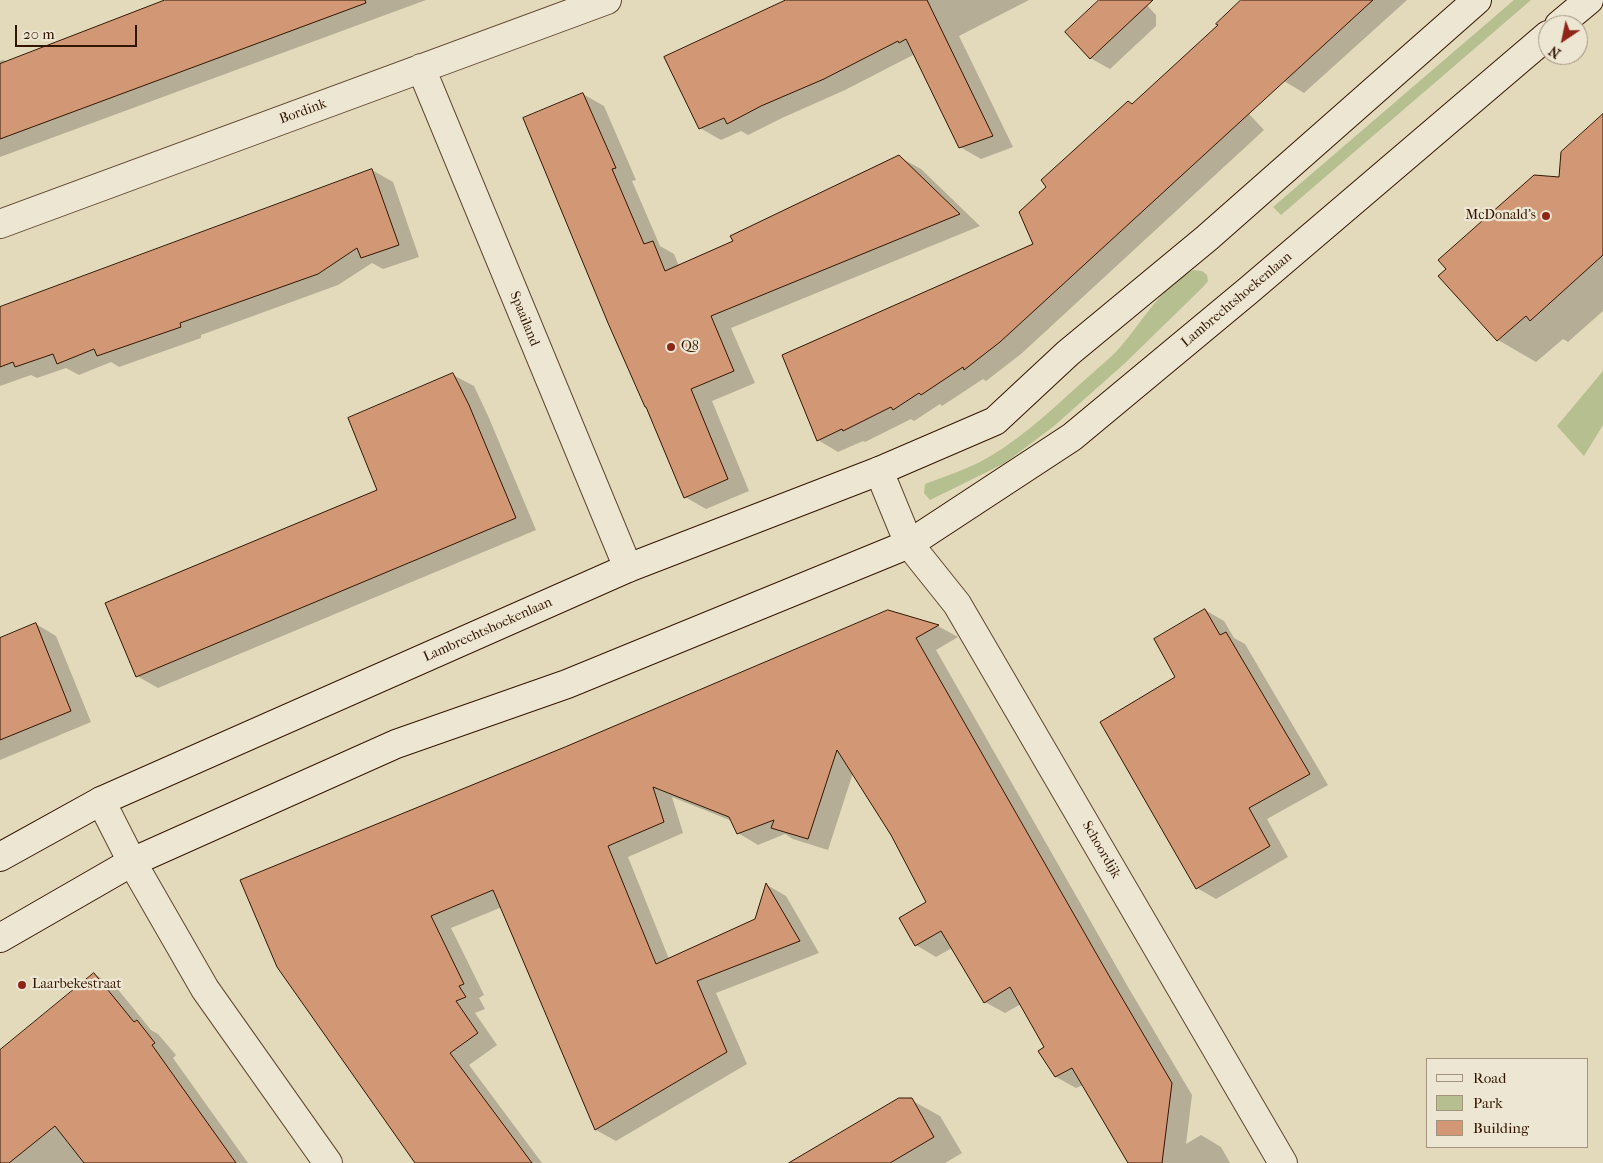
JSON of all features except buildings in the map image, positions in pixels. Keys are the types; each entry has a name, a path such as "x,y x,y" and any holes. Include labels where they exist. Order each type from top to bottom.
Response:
{"street":[{"name":"Bordink","path":"0,224 607,0"},
{"name":"Lambrechtshoekenlaan","path":"0,857 101,801 628,568 879,472 995,422 1068,353 1208,238 1477,0"},
{"path":"1571,15 1589,0"},
{"name":"Lambrechtshoekenlaan","path":"0,938 132,862 396,744 567,684 909,544 1072,436 1249,290 1538,44"},
{"name":"Spaailand","path":"421,68 628,568"},
{"path":"879,472 909,544"},
{"name":"Schoordijk","path":"909,544 957,604 1283,1163"},
{"path":"101,801 132,862 205,989 328,1163"}],"green space":[{"path":"1514,0 1531,0 1281,215 1273,207"},
{"path":"1193,270 1202,271 1207,275 1208,281 1203,287 1124,364 1054,426 1005,463 930,500 924,493 925,484 978,463 1005,447 1030,428 1115,353 1169,287"},
{"path":"1603,371 1603,425 1584,456 1557,426"}],"place":[{"name":"McDonald's","path":"1546,216"},
{"name":"Q8","path":"671,347"},
{"name":"Laarbekestraat","path":"22,985"}]}
